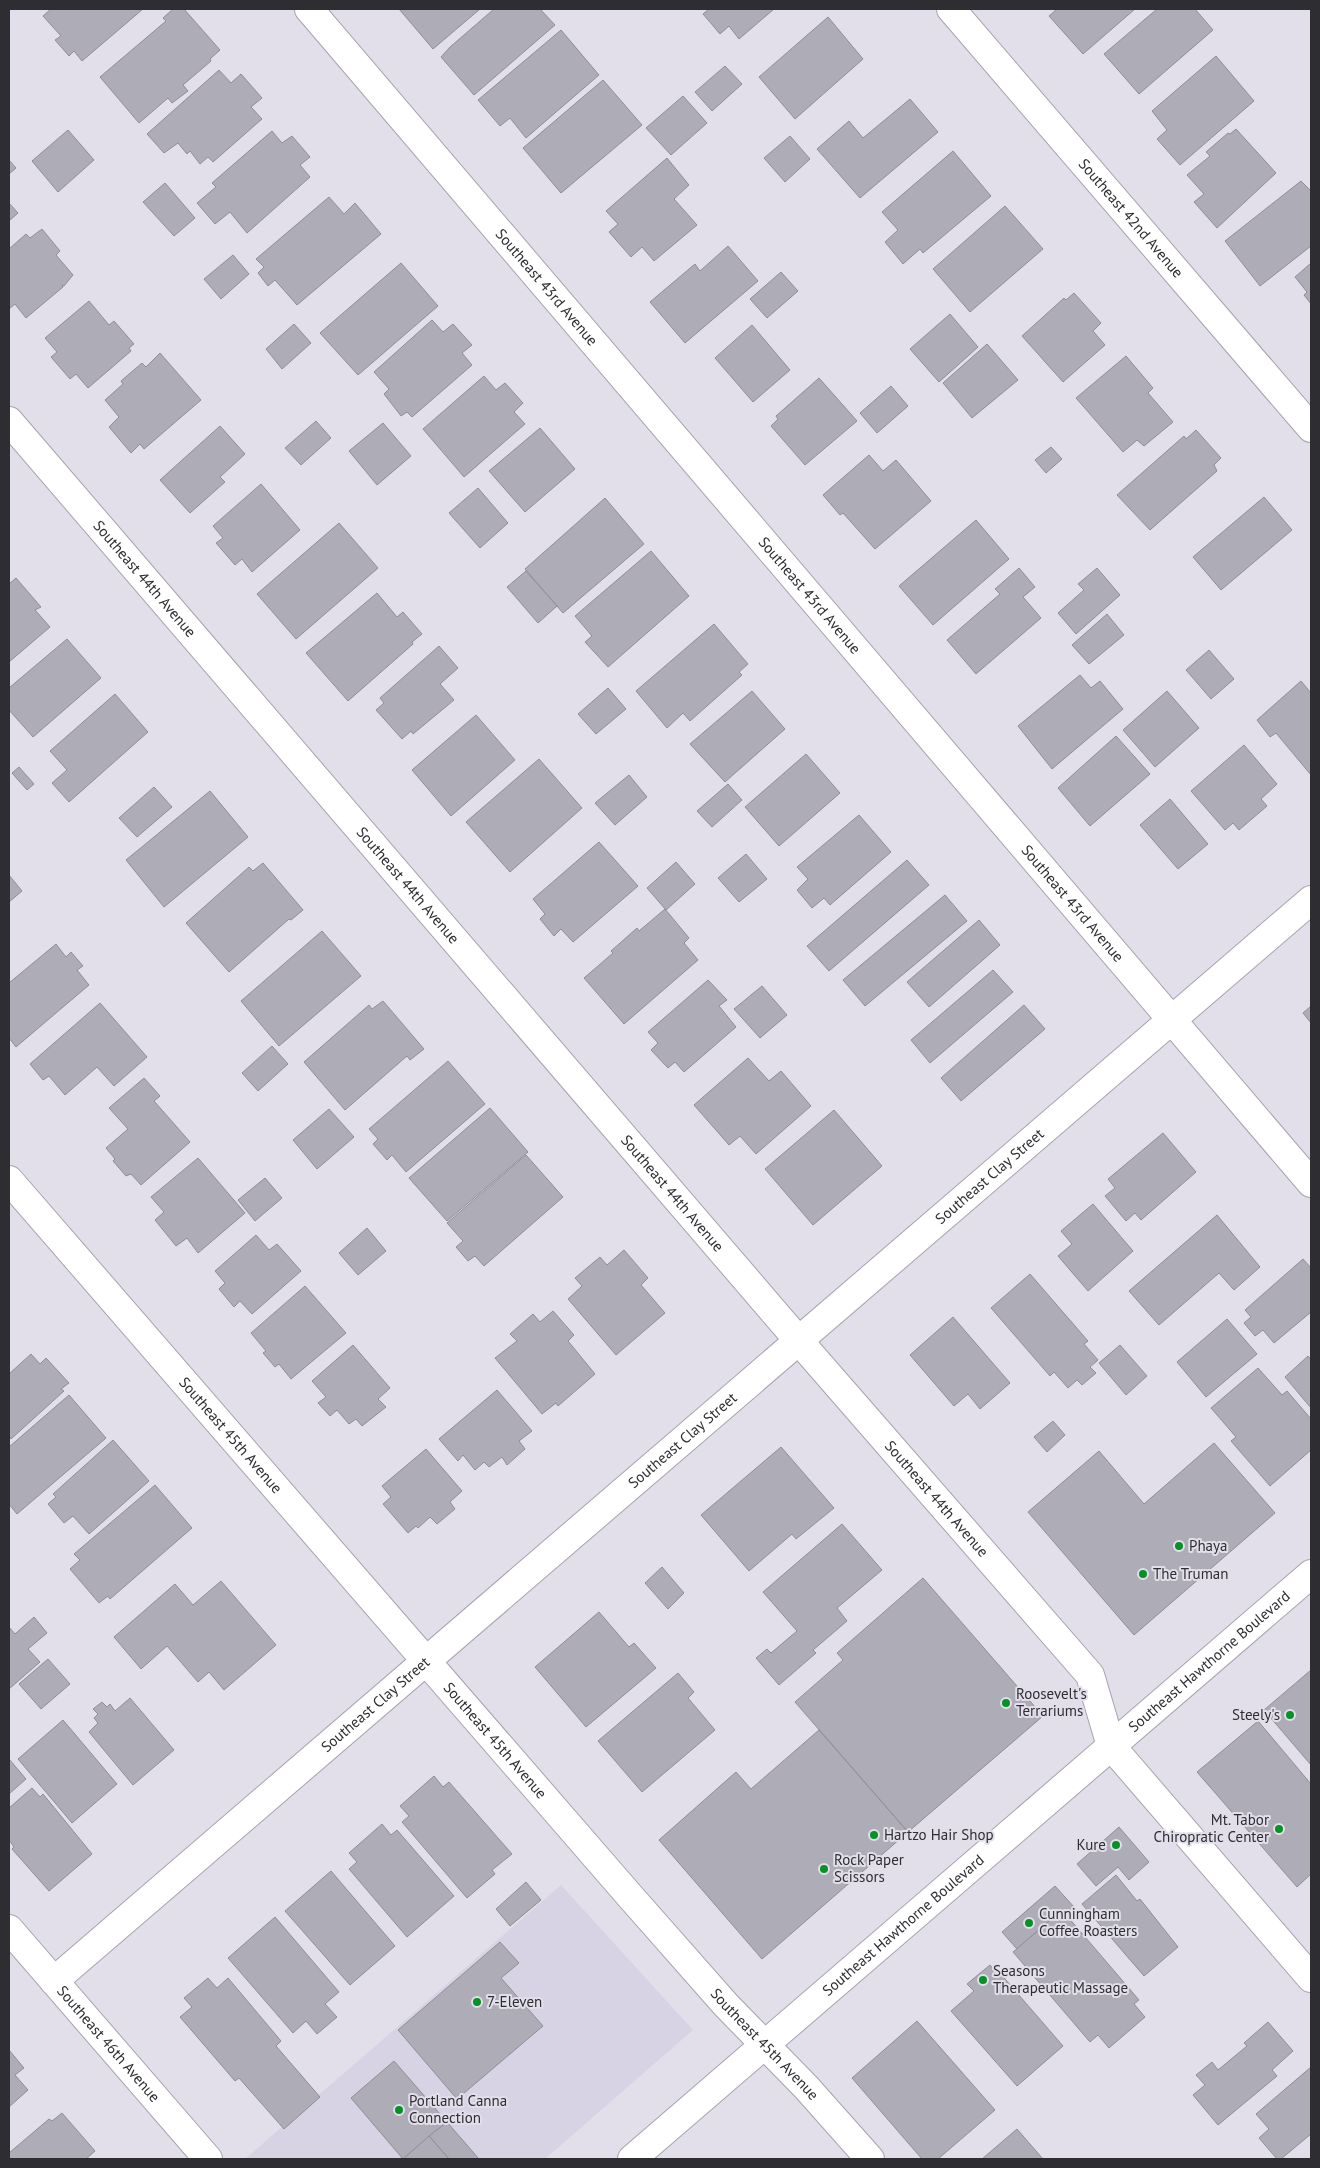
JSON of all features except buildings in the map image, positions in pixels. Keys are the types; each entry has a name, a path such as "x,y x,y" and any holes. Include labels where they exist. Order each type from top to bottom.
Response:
{"street":[{"name":"Southeast 43rd Avenue","path":"309,9 1311,1183"},
{"name":"Southeast 42nd Avenue","path":"951,9 1311,428"},
{"name":"Southeast 44th Avenue","path":"9,421 799,1341 1090,1675 1111,1746 1311,1978"},
{"name":"Southeast Clay Street","path":"54,1981 1311,900"},
{"name":"Southeast 45th Avenue","path":"9,1180 707,1983 806,2087 870,2159"},
{"name":"Southeast Hawthorne Boulevard","path":"632,2159 1311,1574"},
{"name":"Southeast 46th Avenue","path":"9,1929 208,2159"}],"shaded area":[{"path":"561,1885 693,2030 545,2159 245,2159"}],"place":[{"name":"Phaya","path":"1179,1546"},
{"name":"The Truman","path":"1143,1574"},
{"name":"Roosevelt's Terrariums","path":"1006,1703"},
{"name":"Steely's","path":"1290,1715"},
{"name":"Mt. Tabor Chiropratic Center","path":"1279,1829"},
{"name":"Hartzo Hair Shop","path":"874,1835"},
{"name":"Kure","path":"1116,1845"},
{"name":"Rock Paper Scissors","path":"824,1869"},
{"name":"Cunningham Coffee Roasters","path":"1029,1923"},
{"name":"Seasons Therapeutic Massage","path":"983,1980"},
{"name":"7-Eleven","path":"477,2002"},
{"name":"Portland Canna Connection","path":"399,2110"}]}
